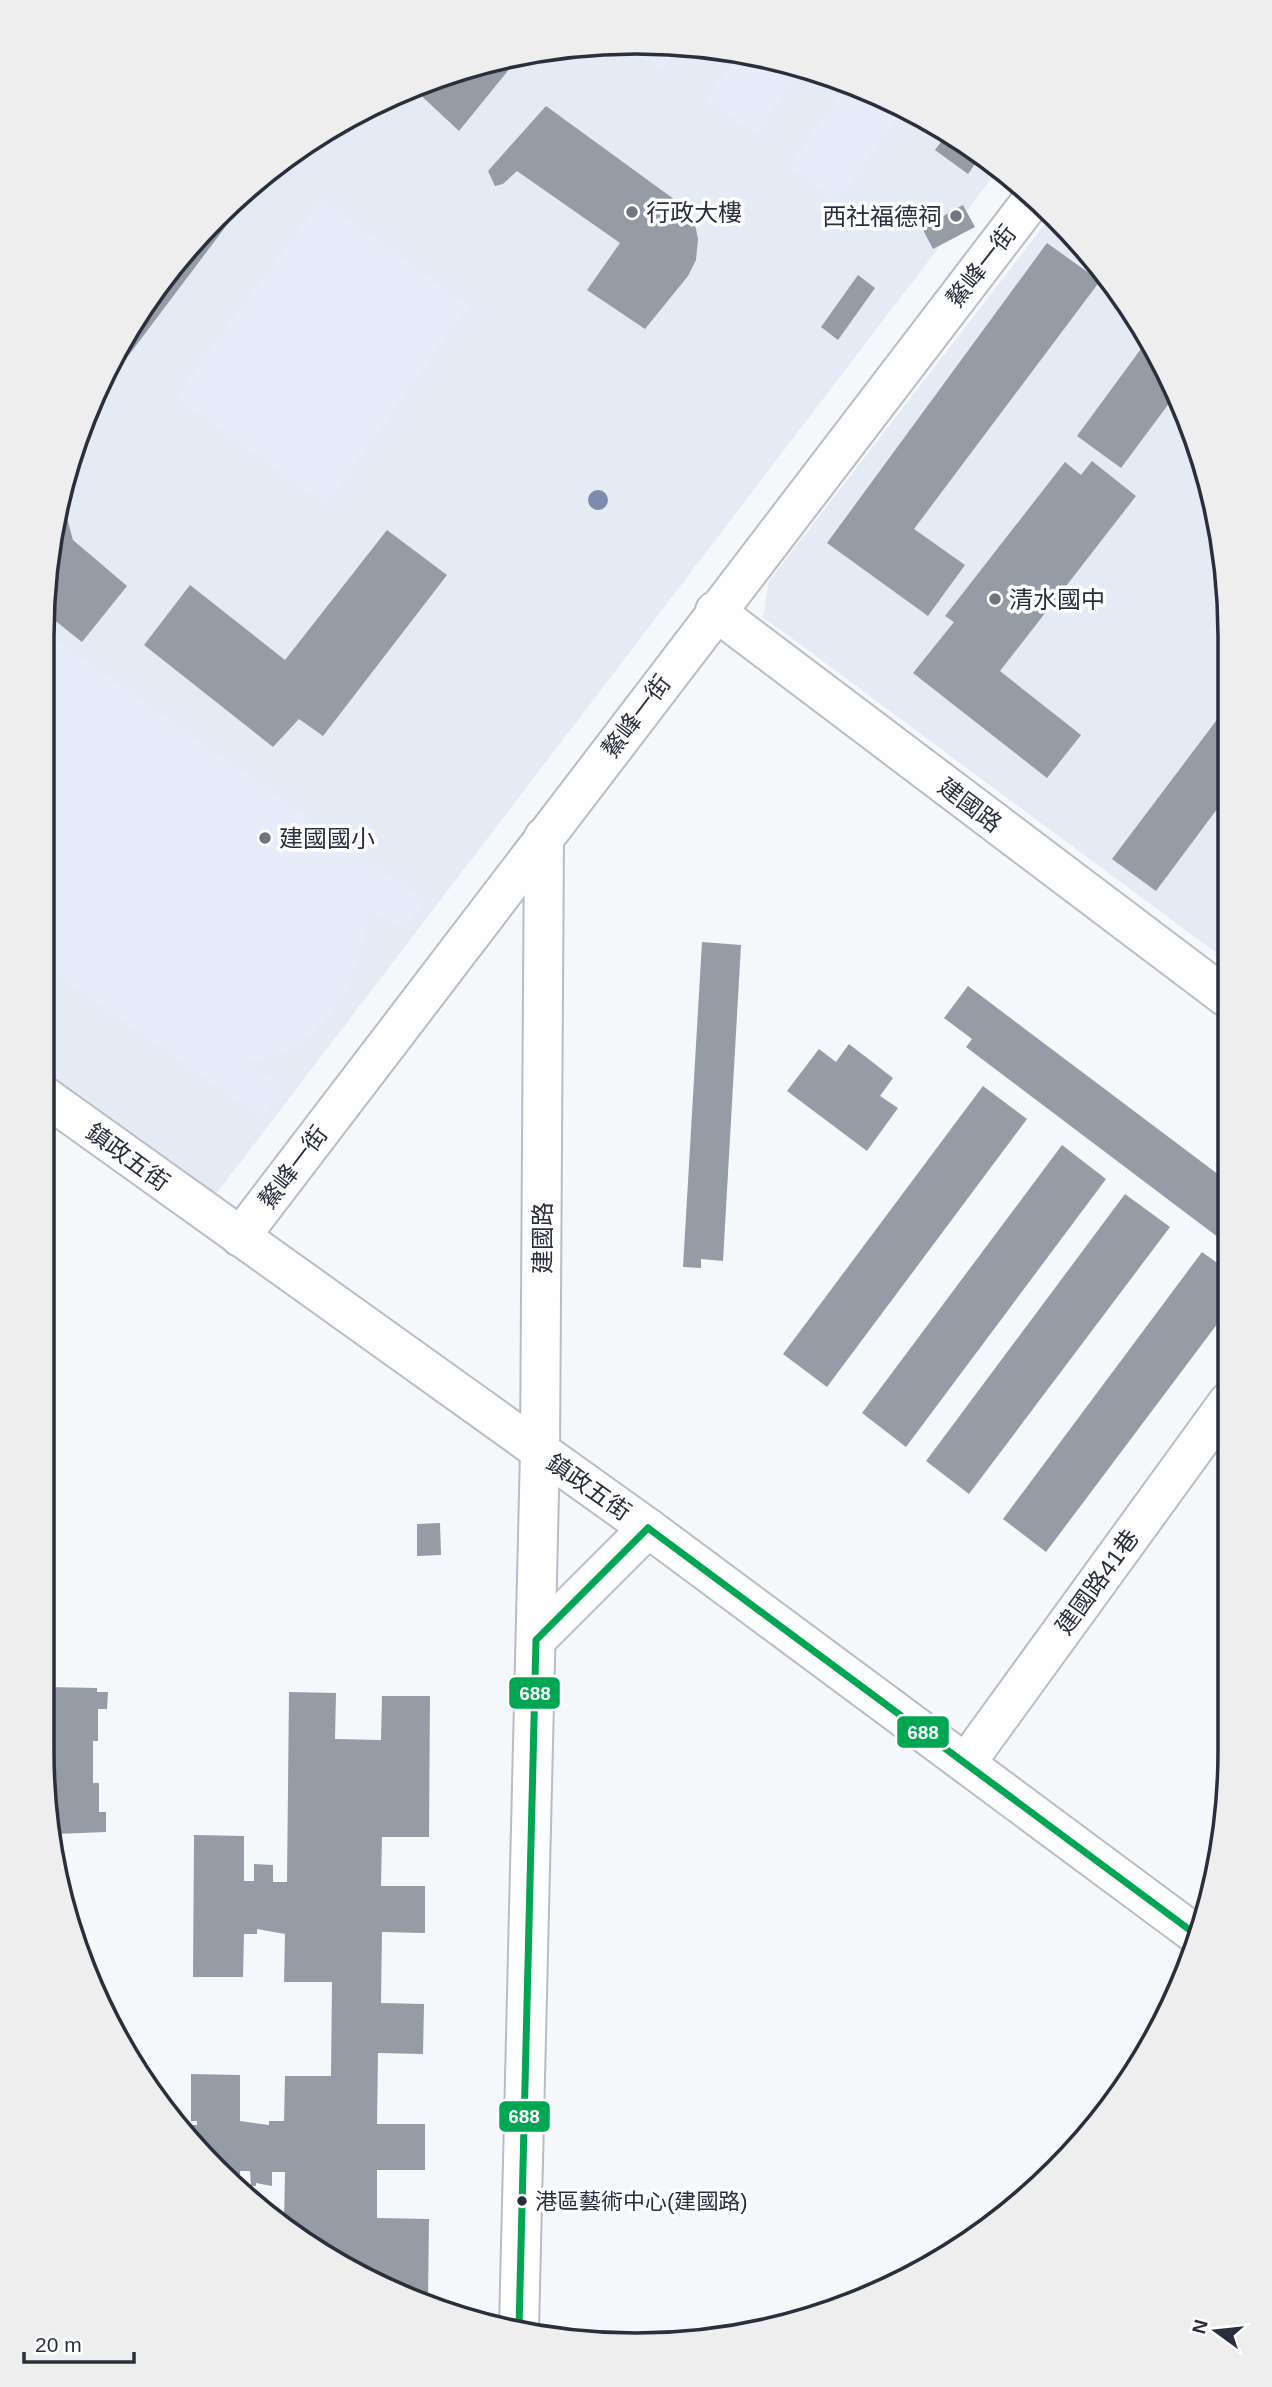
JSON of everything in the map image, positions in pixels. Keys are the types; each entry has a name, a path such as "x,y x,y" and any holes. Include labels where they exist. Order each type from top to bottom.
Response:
{"street":[{"name":"鰲峰一街","path":"240,1237 715,611 1027,206"},
{"name":"建國路","path":"715,611 1218,991"},
{"name":"建國路","path":"519,2321 540,1452 544,837"},
{"name":"鎮政五街","path":"54,1104 648,1528 1190,1930"},
{"name":"建國路41巷","path":"966,1763 1218,1414"},
{"path":"536,1640 648,1528"}],"shaded area":[{"path":"639,54 672,55 661,70"},
{"name":"建國國小","path":"598,55 674,55 749,65 787,74 823,85 893,114 927,132 990,174 993,177 210,1202 54,1087 54,636 59,560 74,485 99,413 132,345 174,282 199,252 252,199 282,174 345,132 379,114 449,85 523,65 560,59"},
{"path":"733,62 795,77 755,134 707,99"},
{"path":"842,92 898,117 837,201 789,166"},
{"path":"321,200 468,306 326,504 176,397"},
{"name":"清水國中","path":"1045,223 1098,282 1140,345 1158,379 1187,449 1207,523 1217,598 1218,636 1218,954 763,617 769,581"},
{"path":"54,639 425,901 404,929 368,910 360,954 352,976 330,1015 296,1045 272,1056 243,1060 285,1088 260,1116 54,973"}],"building":[{"path":"510,68 459,131 421,96"},
{"name":"行政大樓","path":"546,106 682,205 694,220 698,239 696,260 688,276 645,329 587,290 620,243 517,171 503,184 495,186 488,171"},
{"path":"942,141 975,164 968,174 935,150"},
{"name":"西社福德祠","path":"963,205 975,227 933,249 922,228"},
{"path":"232,219 121,365 174,282"},
{"path":"1047,243 1093,276 1099,283 914,529 965,565 928,616 827,543"},
{"path":"858,275 875,288 838,340 821,327"},
{"path":"1142,348 1169,404 1121,468 1077,436"},
{"path":"1092,461 1136,496 1000,671 1081,735 1047,778 913,673 954,622 945,616 1065,462 1081,475"},
{"path":"67,517 73,540 127,586 82,642 54,620 59,560"},
{"path":"387,530 447,575 323,736 299,719 273,747 144,645 190,585 285,660"},
{"path":"1218,718 1218,808 1156,891 1112,859"},
{"path":"702,942 741,945 723,1261 701,1259 701,1268 683,1267"},
{"path":"968,986 1218,1174 1218,1237 966,1047 972,1039 944,1018"},
{"path":"849,1044 893,1078 880,1096 898,1108 867,1151 787,1091 819,1049 836,1062"},
{"path":"983,1086 1027,1119 827,1387 783,1354"},
{"path":"1062,1145 1106,1179 906,1447 862,1413"},
{"path":"1125,1194 1170,1227 969,1494 926,1461"},
{"path":"1202,1252 1218,1264 1218,1323 1046,1552 1003,1519"},
{"path":"440,1523 441,1555 417,1556 417,1524"},
{"path":"54,1687 97,1688 97,1692 108,1692 107,1709 98,1709 98,1741 93,1741 93,1783 99,1783 99,1812 106,1812 106,1832 60,1834 55,1789"},
{"path":"289,1692 336,1693 335,1739 381,1740 382,1696 430,1696 429,1837 382,1837 381,1886 425,1886 425,1933 382,1932 381,2003 424,2004 423,2054 378,2053 377,2124 425,2124 425,2170 377,2170 377,2218 429,2219 428,2294 345,2255 284,2215 285,2172 272,2172 272,2186 256,2183 256,2186 251,2186 250,2171 240,2171 240,2176 191,2125 197,2125 197,2121 191,2121 191,2074 240,2075 240,2121 269,2125 269,2121 284,2121 285,2076 331,2076 332,1982 284,1982 285,1934 257,1929 257,1934 244,1934 243,1977 193,1977 194,1835 244,1836 244,1881 254,1881 254,1864 273,1865 273,1882 287,1882"}],"transit line":[{"name":"688","path":"648,1528 1190,1930"},
{"name":"688","path":"519,2321 536,1640 648,1528"}],"place":[{"name":"行政大樓","path":"632,212"},
{"name":"西社福德祠","path":"956,216"},
{"name":"清水國中","path":"995,599"},
{"name":"建國國小","path":"265,838"},
{"name":"港區藝術中心(建國路)","path":"522,2201"}]}
